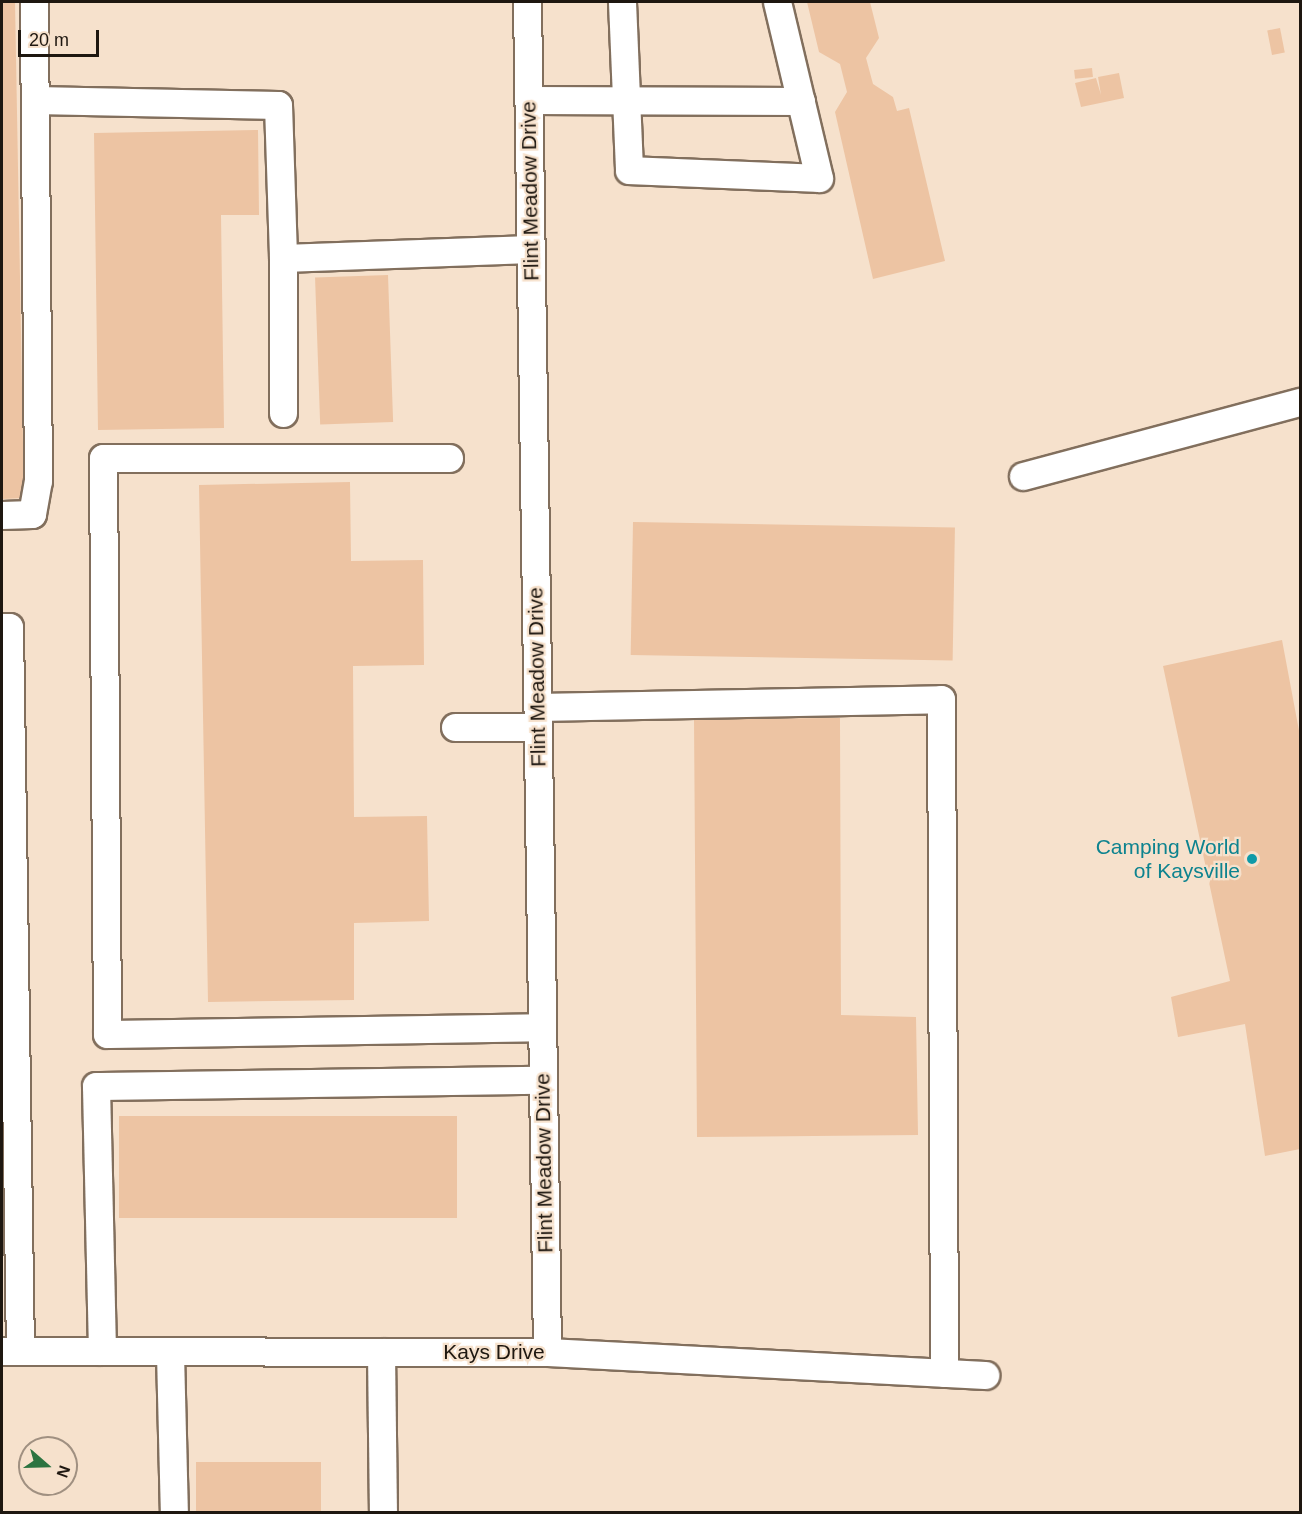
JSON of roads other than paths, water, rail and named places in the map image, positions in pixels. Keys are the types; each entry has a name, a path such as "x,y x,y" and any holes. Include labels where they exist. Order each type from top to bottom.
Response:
{"street":[{"path":"2,515 32,514 38,481 34,2"},
{"name":"Flint Meadow Drive","path":"527,2 547,1352"},
{"path":"622,2 624,101 629,170 819,178 777,2"},
{"path":"35,100 278,105 283,258 283,413"},
{"path":"529,100 801,101"},
{"path":"283,258 531,249"},
{"path":"1023,476 1300,402"},
{"path":"449,458 103,458 107,1034 542,1027"},
{"path":"2,627 9,627 8,1240 11,1350"},
{"path":"454,727 538,717 940,699 944,1373"},
{"path":"102,1351 96,1086 543,1080"},
{"name":"Kays Drive","path":"11,1350 170,1353 547,1352 985,1375"},
{"path":"381,1352 383,1512"},
{"path":"170,1353 174,1512"}],"place":[{"name":"Camping World of Kaysville","path":"1252,859"}]}
